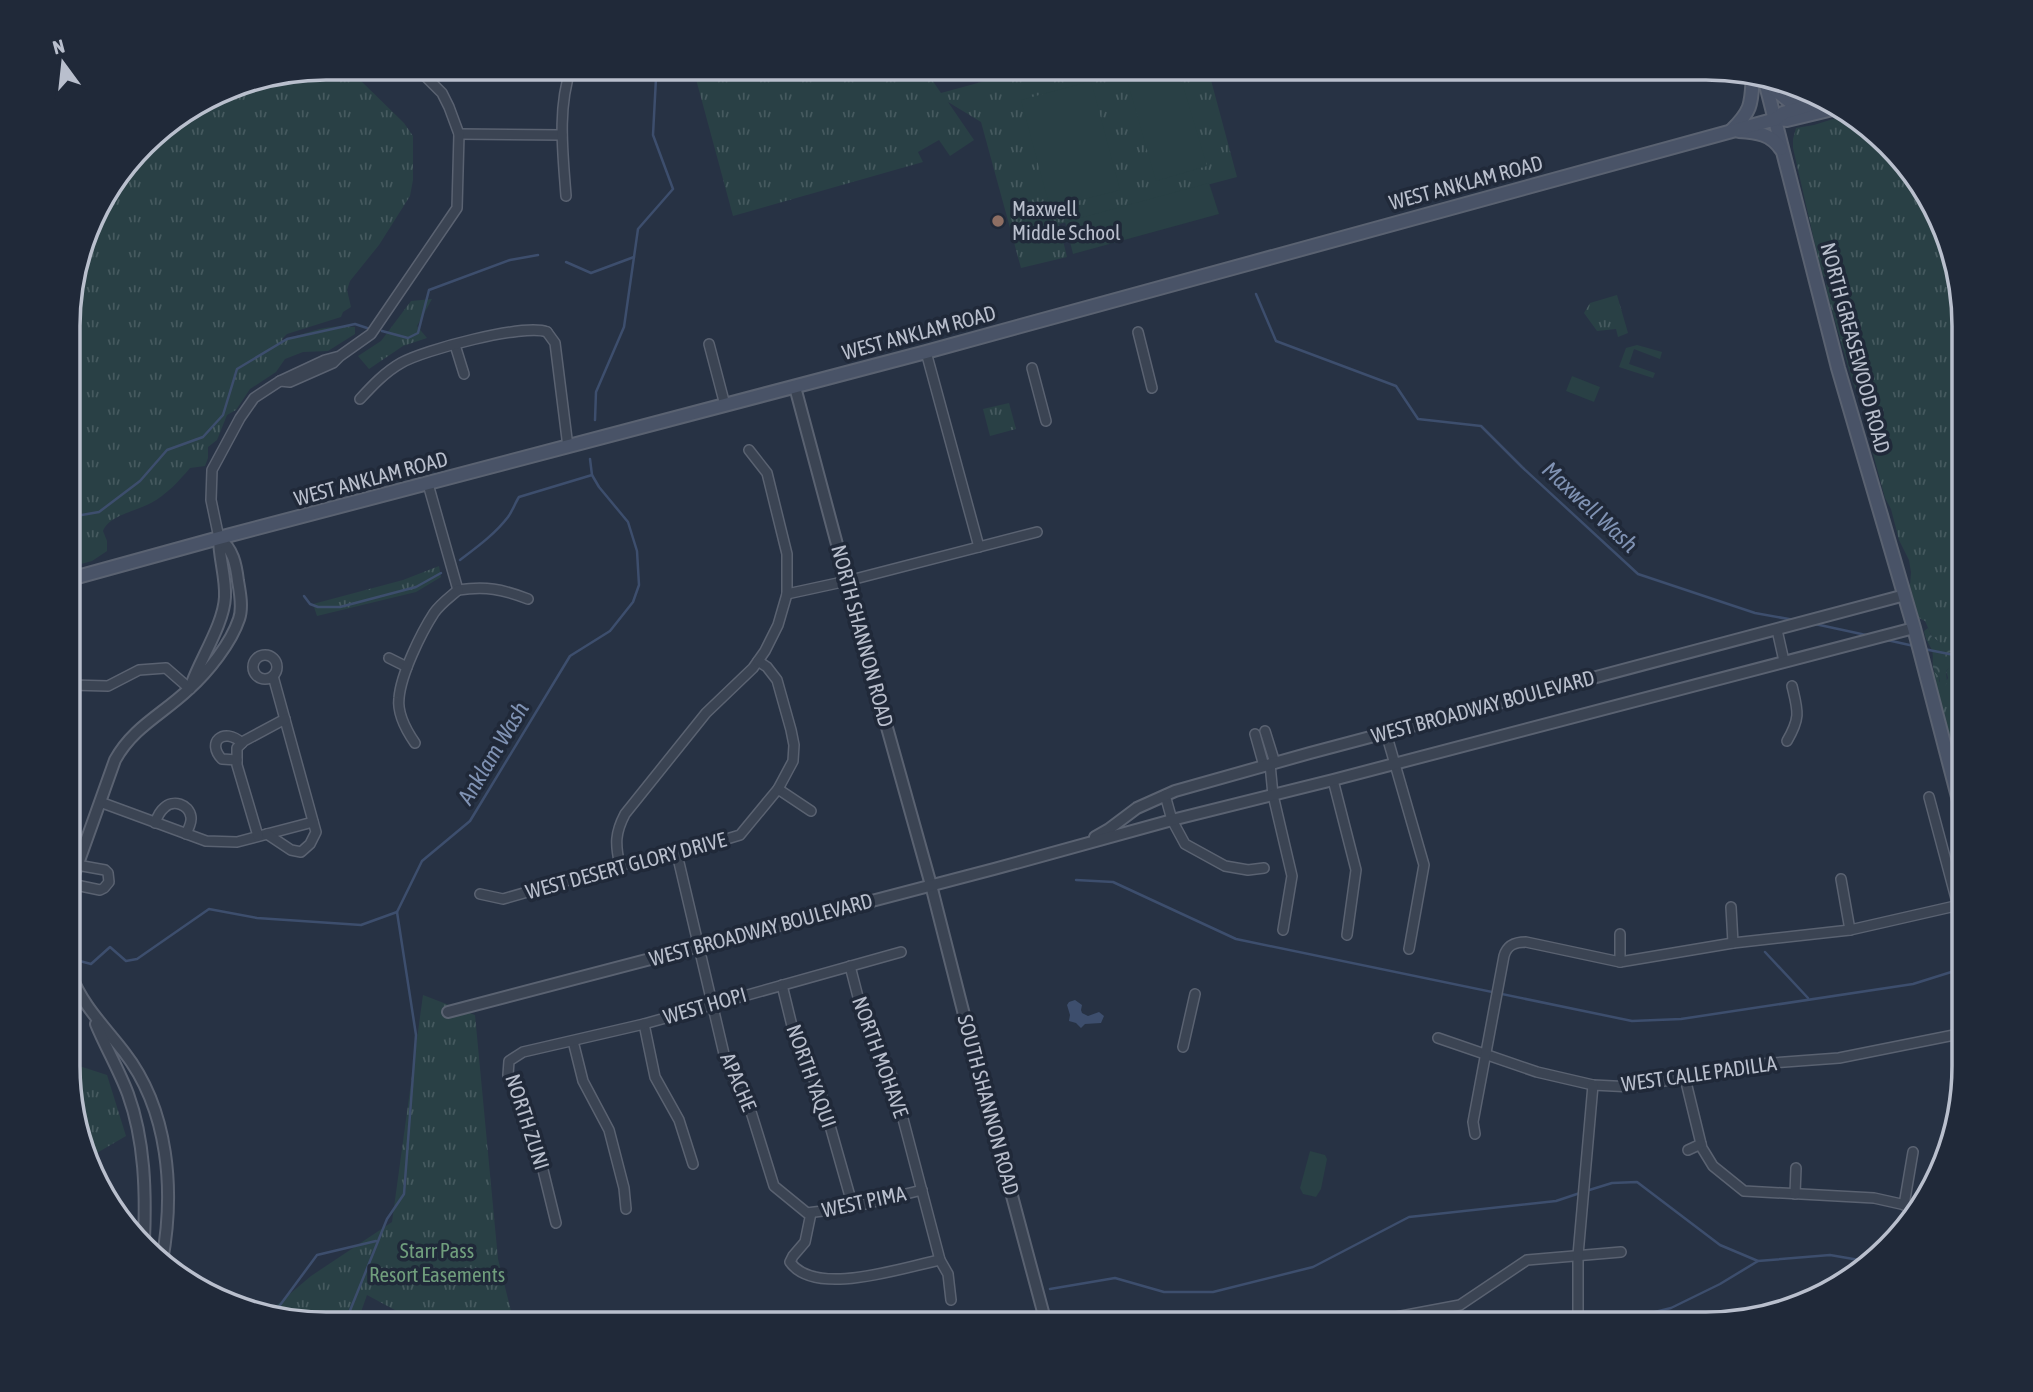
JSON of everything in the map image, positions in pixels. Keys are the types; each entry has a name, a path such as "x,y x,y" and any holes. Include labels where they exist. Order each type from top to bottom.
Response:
{"main road":[{"path":"1732,131 1746,116 1750,107 1752,85"},
{"name":"NORTH GREASEWOOD ROAD","path":"1767,88 1838,368 1905,595 1952,774"},
{"path":"1779,92 1789,101 1809,105"},
{"name":"WEST ANKLAM ROAD","path":"1776,119 1783,113 1809,105"},
{"name":"WEST ANKLAM ROAD","path":"80,576 926,352 1776,119 1787,120 1825,111"},
{"path":"1732,131 1767,135 1776,141 1785,154"}],"street":[{"path":"190,689 222,615 225,600 225,579 211,500 212,470 240,418 254,398 280,381 340,356 371,334 457,208 459,134 442,93 430,81"},
{"path":"566,81 562,135 566,196"},
{"path":"459,134 562,135"},
{"path":"360,399 386,373 415,356 533,329 549,329 555,343 568,447"},
{"path":"1138,332 1152,388"},
{"path":"709,344 725,405"},
{"path":"455,345 464,374"},
{"path":"926,352 979,547"},
{"path":"1032,368 1046,421"},
{"name":"NORTH SHANNON ROAD","path":"795,387 931,886"},
{"path":"620,866 616,844 617,828 625,814 706,713 758,662 778,625 787,594 787,554 767,473 749,450"},
{"path":"428,484 458,590"},
{"path":"787,594 1037,532"},
{"path":"80,857 121,747 133,733 190,689 220,654 240,617 237,569 229,546 219,538"},
{"path":"415,743 405,727 398,700 407,667 435,611 458,590 477,587 503,589 528,599"},
{"name":"WEST BROADWAY BOULEVARD","path":"1073,848 1109,829 1137,808 1165,795 1270,764 1905,595"},
{"name":"WEST BROADWAY BOULEVARD","path":"448,1012 1172,820 1914,628"},
{"path":"1777,629 1784,660"},
{"path":"389,658 407,667"},
{"name":"WEST DESERT GLORY DRIVE","path":"480,894 503,899 740,835 778,789 793,761 794,745 777,680 767,667 758,662"},
{"path":"80,685 108,686 139,670 166,668 190,689"},
{"path":"273,676 285,719 316,832 310,844 301,852 262,835 237,760 237,748 242,743 285,719"},
{"path":"1787,741 1795,729 1798,714 1792,685"},
{"path":"1265,731 1273,795 1293,876 1283,930"},
{"path":"1387,733 1424,865 1409,950"},
{"path":"1255,734 1270,764"},
{"path":"237,760 222,759 216,753 216,745 220,738 228,735 242,743"},
{"path":"1334,780 1356,870 1348,935"},
{"path":"778,789 811,811"},
{"path":"1165,795 1172,820 1185,844 1225,866 1248,870 1265,868"},
{"path":"1929,797 1952,875"},
{"path":"100,802 206,841 237,842 313,821"},
{"path":"155,823 166,806 176,803 186,808 191,817 186,834"},
{"name":"APACHE","path":"677,853 724,1054 732,1075 747,1099 774,1186"},
{"path":"80,866 105,870 109,882 100,890 80,884"},
{"path":"1841,879 1850,930"},
{"name":"SOUTH SHANNON ROAD","path":"931,886 1043,1311"},
{"path":"1731,907 1733,943"},
{"path":"1475,1134 1474,1122 1485,1054 1508,942 1526,942 1620,962 1733,943 1850,930 1952,907"},
{"path":"1620,934 1620,962"},
{"name":"WEST HOPI","path":"509,1061 523,1052 643,1024 901,952"},
{"name":"NORTH MOHAVE","path":"850,966 865,1024 891,1073 940,1260 948,1274 951,1300"},
{"name":"NORTH YAQUI","path":"782,985 797,1041 821,1094 853,1207"},
{"path":"80,993 93,1015 129,1096 140,1138 144,1178 141,1227"},
{"path":"1183,1047 1195,994"},
{"path":"93,1015 138,1072 150,1096 161,1132 167,1163 164,1250"},
{"path":"643,1024 655,1077 679,1120 693,1164"},
{"name":"WEST CALLE PADILLA","path":"1438,1038 1537,1072 1593,1085 1633,1087 1746,1065 1839,1058 1952,1035"},
{"path":"573,1041 583,1082 609,1130 624,1188 626,1209"},
{"name":"NORTH ZUNI","path":"509,1061 508,1075 532,1125 556,1223"},
{"path":"1685,1078 1701,1144 1713,1166 1744,1191 1874,1198 1908,1206"},
{"path":"1578,1311 1578,1255 1593,1085"},
{"path":"1688,1150 1701,1144"},
{"path":"1904,1205 1913,1152"},
{"path":"1795,1194 1796,1168"},
{"name":"WEST PIMA","path":"774,1186 807,1213 853,1207 922,1190"},
{"path":"810,1213 805,1242 790,1262 804,1275 832,1279 862,1277 940,1260"},
{"path":"1427,1311 1460,1305 1528,1261 1621,1252"}],"green space":[{"path":"1127,80 1181,80 1207,166 1156,181"},
{"path":"1211,80 1237,177 1059,224 1067,257 1021,268 981,122 948,102 974,140 950,156 939,140 918,152 923,162 733,216 696,81 932,81 941,93 987,81"},
{"path":"311,81 361,81 404,123 413,136 413,180 410,196 379,245 350,281 347,290 351,307 343,312 341,317 287,334 282,339 283,341 336,327 355,327 355,334 328,351 303,352 285,359 276,372 250,389 236,410 227,415 217,440 208,447 205,466 190,468 157,500 111,521 103,531 107,551 92,561 80,564 80,327 89,263 99,232 113,204 131,177 164,142 204,113 232,99 279,85"},
{"path":"1091,81 1120,190 1050,208 1021,100"},
{"path":"1837,118 1869,142 1891,164 1920,204 1934,232 1948,279 1952,311 1952,750 1934,679 1934,671 1939,676 1939,682 1947,680 1946,671 1951,666 1945,649 1932,637 1925,621 1919,618 1910,586 1909,560 1899,540 1891,509 1885,498 1868,423 1852,380 1828,297 1826,285 1829,279 1823,276 1819,262 1793,148 1796,128"},
{"path":"1209,183 1219,214 1073,254 1065,222"},
{"path":"1617,295 1628,333 1618,337 1616,329 1597,331 1584,313 1590,303"},
{"path":"432,299 417,326 427,338 403,346 369,369 358,356 381,341 411,301"},
{"path":"1637,345 1662,352 1660,359 1634,349 1629,364 1655,373 1653,378 1619,367 1626,348"},
{"path":"1572,376 1600,387 1594,402 1566,391"},
{"path":"1009,403 1016,429 990,436 983,409"},
{"path":"439,566 441,577 416,592 317,616 313,604 403,580"},
{"path":"1928,628 1932,637 1945,648 1952,644 1952,668 1946,671 1947,683 1944,687 1934,669 1932,652 1924,631"},
{"name":"Starr Pass Resort Easements","path":"423,995 475,1015 498,1259 511,1312 398,1312 367,1295 361,1312 311,1311 275,1306 311,1276 392,1222"},
{"path":"80,1066 107,1075 126,1136 97,1153 85,1113"},
{"path":"1310,1151 1325,1155 1327,1159 1321,1189 1316,1197 1303,1194 1300,1188"}],"water":[{"path":"1075,1000 1082,1005 1082,1013 1088,1016 1099,1012 1104,1016 1101,1023 1085,1024 1081,1028 1069,1021 1067,1005"}],"waterway":[{"name":"Anklam Wash","path":"595,420 596,392 624,327 638,229 673,189 653,135 656,81"},
{"path":"382,331 408,338 418,333 429,290 510,260 538,255"},
{"path":"566,262 591,273 634,257"},
{"name":"Maxwell Wash","path":"1256,294 1276,341 1396,386 1418,419 1481,426 1638,574 1755,613 1794,620"},
{"path":"80,515 99,512 140,481 167,450 203,437 223,415 237,369 287,339 355,324 367,328"},
{"name":"Anklam Wash","path":"349,1312 387,1219 404,1194 416,1035 397,912 422,861 470,821 570,656 610,631 633,602 639,585 637,551 628,522 599,487 592,475 590,459"},
{"path":"460,560 503,523 519,497 592,475"},
{"path":"304,596 310,604 318,607 340,607 416,587 441,573"},
{"name":"Maxwell Wash","path":"1815,624 1866,635"},
{"name":"Maxwell Wash","path":"1887,640 1914,646"},
{"name":"Maxwell Wash","path":"1924,649 1952,655"},
{"path":"1076,880 1113,882 1236,939 1632,1021 1681,1019 1913,984 1952,972"},
{"path":"80,961 91,964 110,947 126,961 137,959 209,909 257,918 361,925 397,912"},
{"path":"1765,952 1808,998"},
{"path":"1586,1191 1612,1183 1637,1182 1720,1245 1758,1261"},
{"path":"1050,1289 1115,1278 1164,1292 1213,1292 1313,1267 1409,1217 1556,1201 1580,1193"},
{"path":"279,1307 317,1255 376,1241"},
{"path":"1659,1311 1671,1308 1720,1284 1758,1261 1830,1255 1858,1260"}],"place":[{"name":"Maxwell Middle School","path":"998,221"}]}
